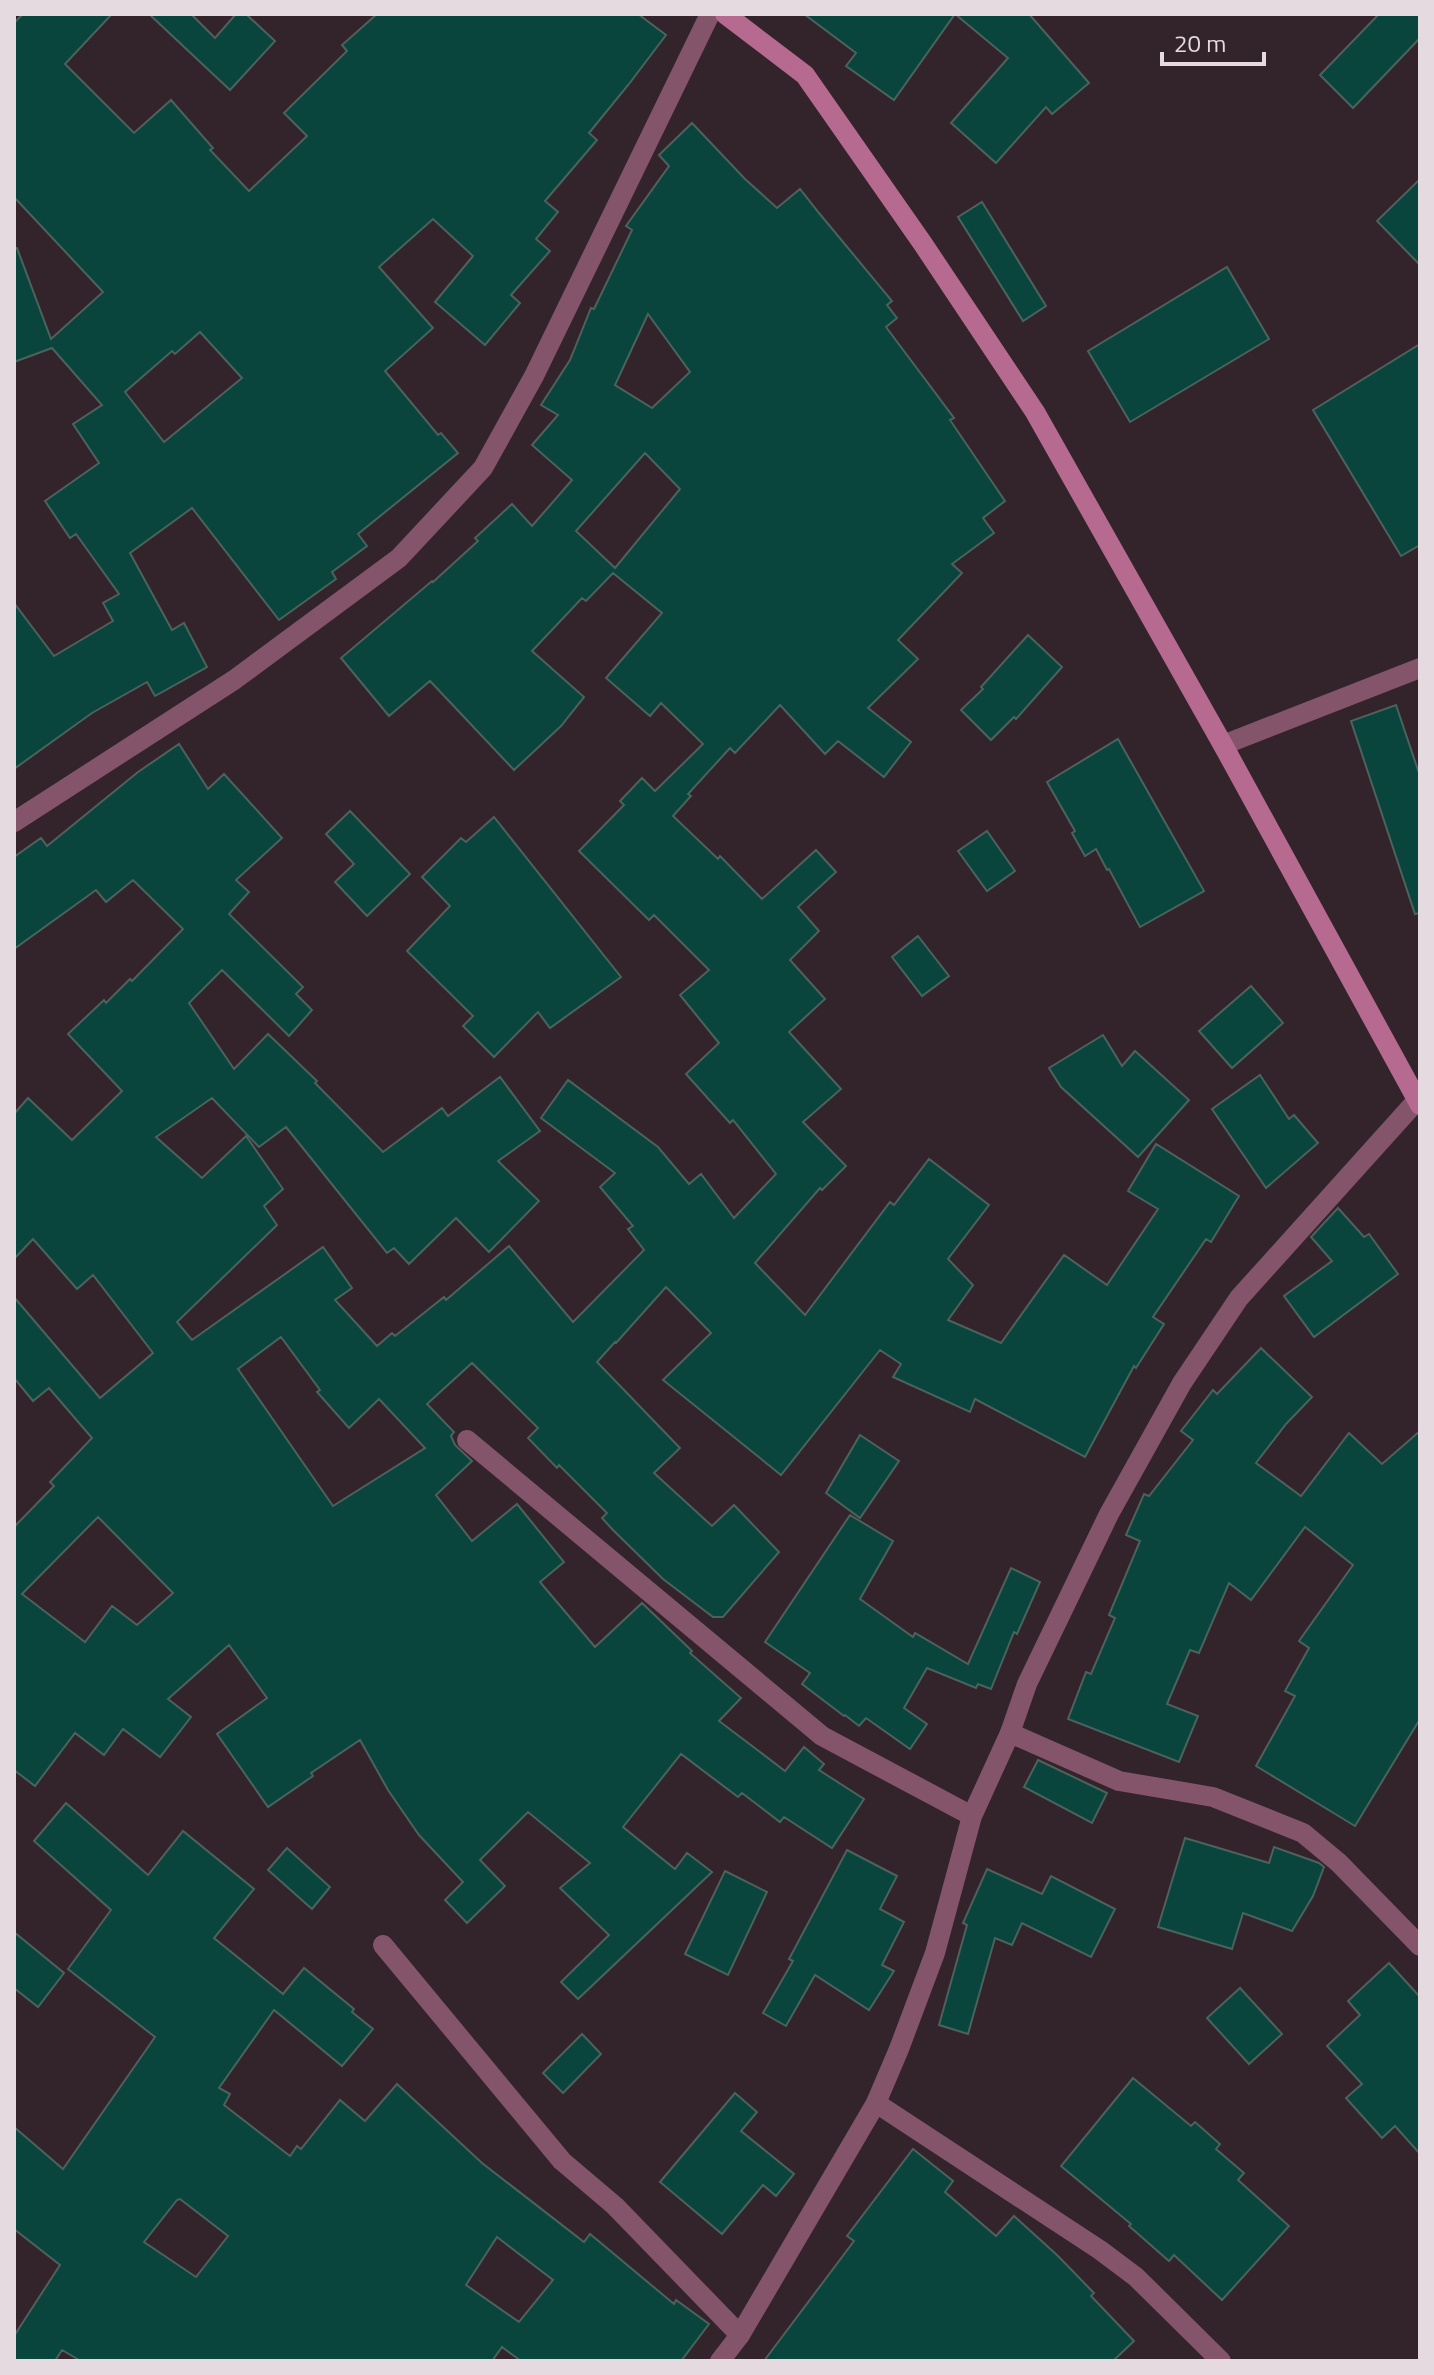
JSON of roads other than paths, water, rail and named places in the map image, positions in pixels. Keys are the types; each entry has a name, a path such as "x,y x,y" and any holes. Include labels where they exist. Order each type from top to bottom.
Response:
{"main road":[{"path":"725,14 805,75 1035,412 1419,1100"}],"street":[{"path":"14,822 234,680 399,558 483,468 534,376 710,14"},
{"path":"1223,745 1420,668"},
{"path":"720,2361 740,2335 876,2103 935,1953 972,1816 1010,1733 1027,1684 1109,1514 1182,1383 1239,1298 1419,1100"},
{"path":"467,1440 822,1736 972,1816"},
{"path":"1010,1733 1119,1781 1213,1797 1303,1833 1339,1863 1420,1946"},
{"path":"383,1945 562,2161 615,2206 740,2335"},
{"path":"876,2103 1100,2250 1136,2277 1221,2361"}]}
